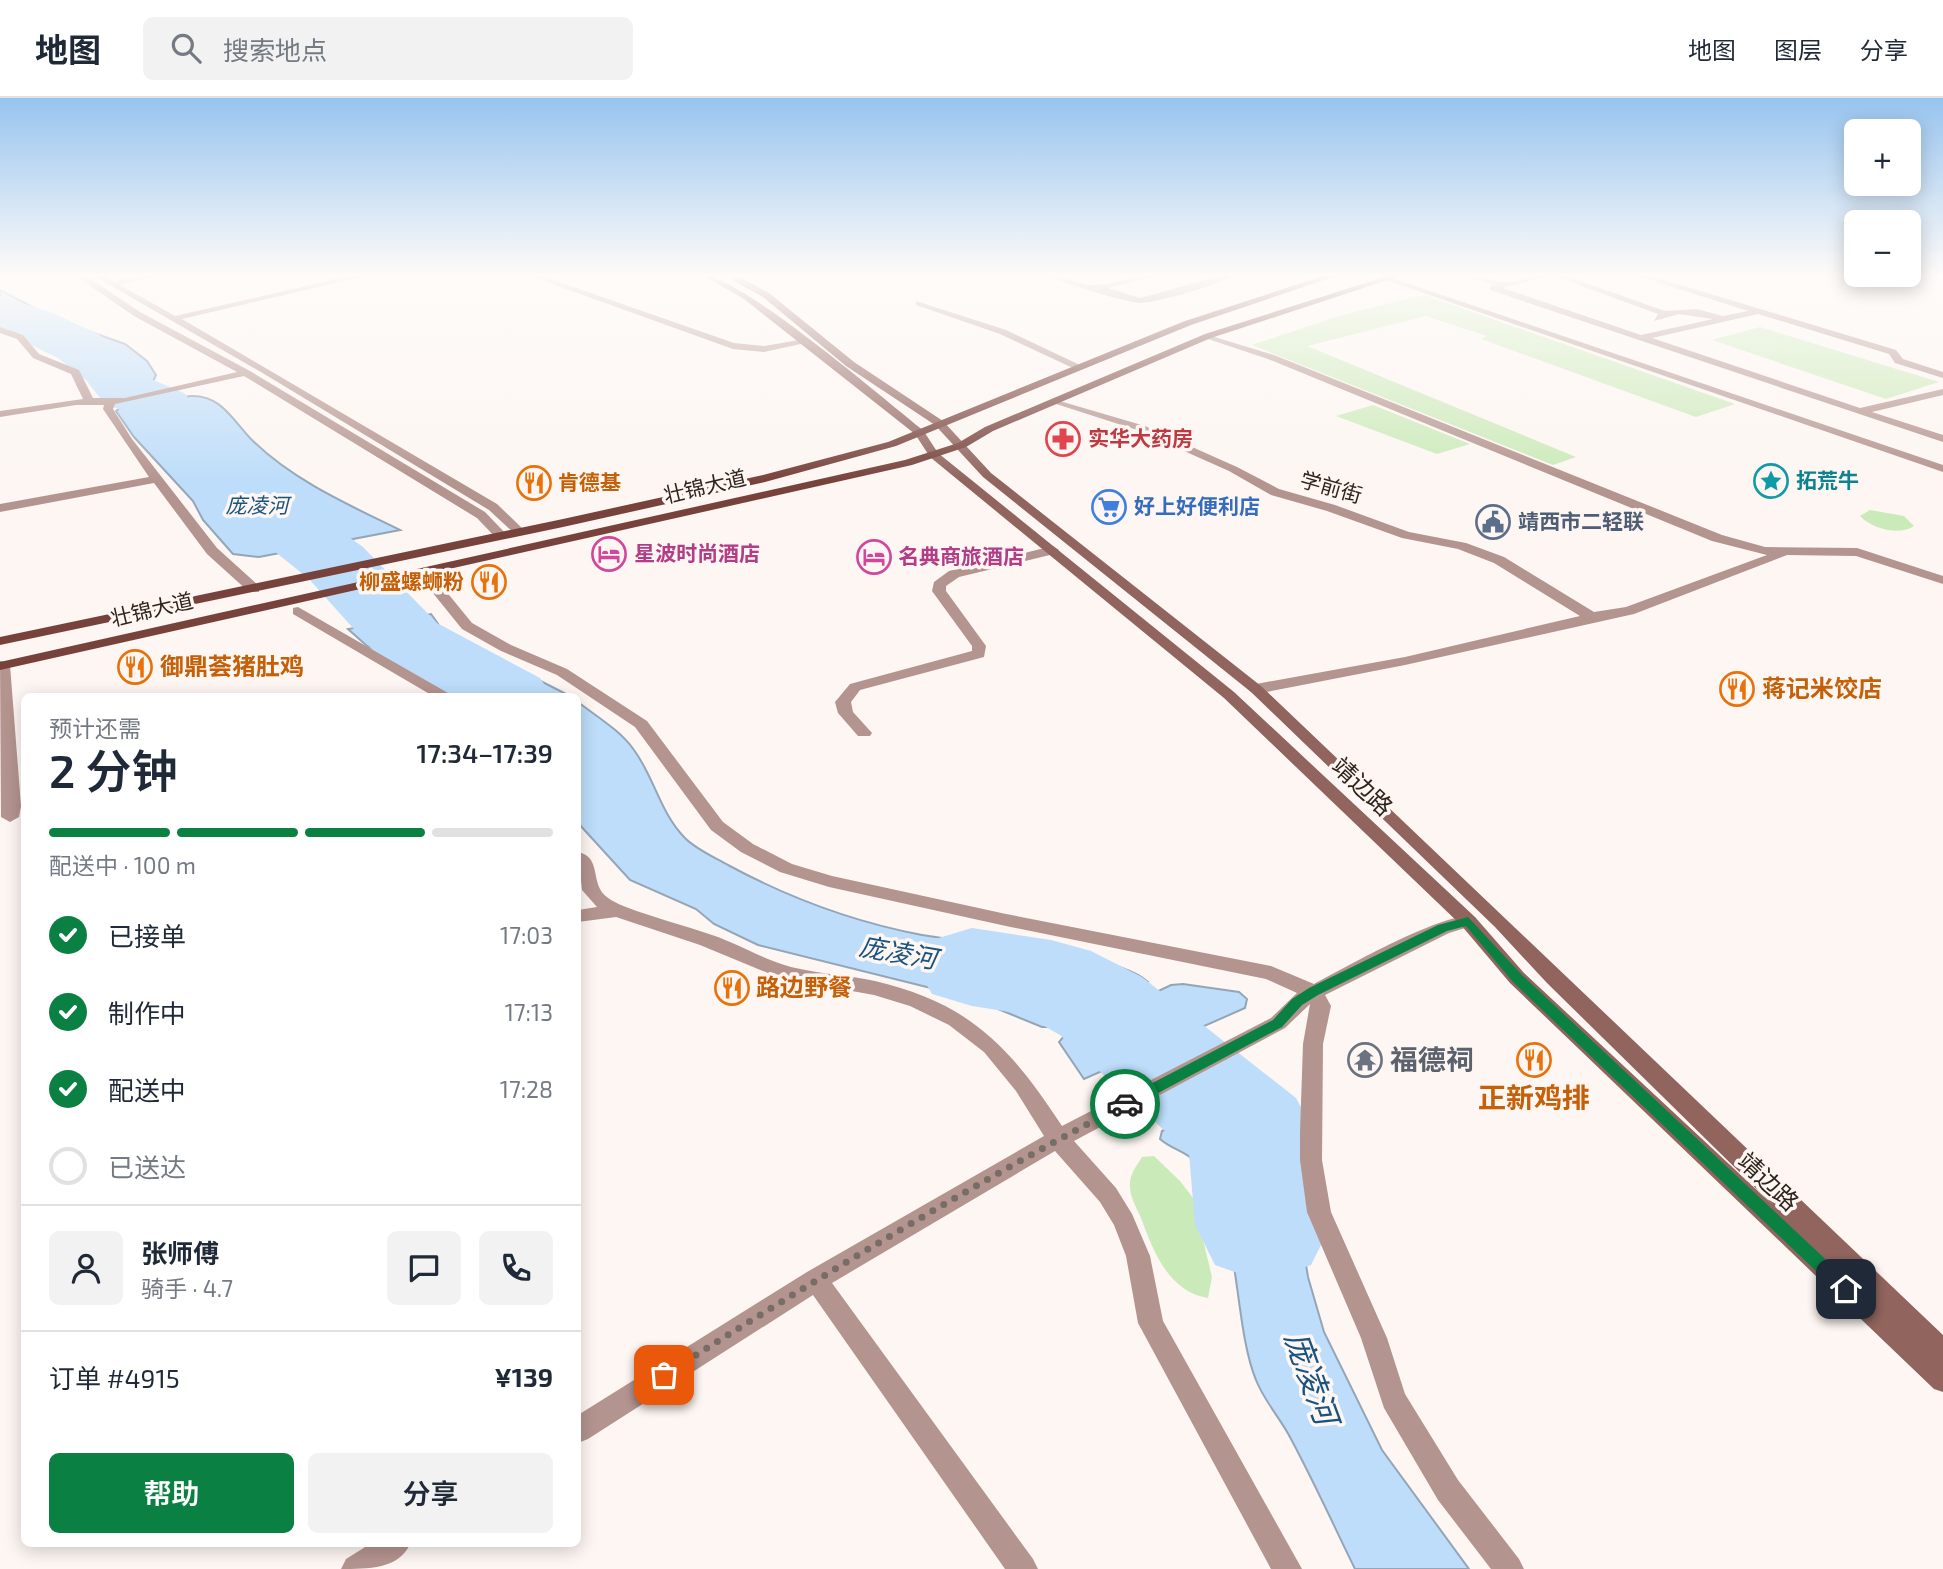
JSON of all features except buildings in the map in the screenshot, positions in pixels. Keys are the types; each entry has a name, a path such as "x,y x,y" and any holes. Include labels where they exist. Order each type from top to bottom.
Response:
{"main road":[{"name":"靖边路","path":"808,345 919,432 934,455 1229,695 1468,921 1517,978 1943,1380"},
{"name":"靖边路","path":"826,345 850,364 939,423 987,475 1256,689 1502,923 1554,978 1889,1302 1943,1350"},
{"name":"壮锦大道","path":"0,641 765,478 892,444 1132,345"},
{"name":"壮锦大道","path":"2,665 260,608 426,577 934,455 1188,345"}],"street":[{"path":"27,345 37,356 75,373 89,401"},
{"path":"194,345 246,373 481,515 502,536"},
{"path":"219,345 493,507 520,532"},
{"path":"729,345 764,349 789,345"},
{"path":"1031,345 1077,366"},
{"path":"1234,345 1271,357 1717,538 1765,551 1784,553 1857,552 1943,580"},
{"path":"1587,345 1943,469"},
{"path":"1659,345 1943,439"},
{"path":"1869,345 1893,352 1898,355 1896,358 1899,361 1943,375"},
{"path":"0,414 89,401 125,401 246,373"},
{"path":"1860,411 1943,392"},
{"name":"学前街","path":"1057,401 1141,428 1288,497 1331,508 1406,535 1461,546 1499,560 1592,617"},
{"path":"110,402 108,410 127,440 212,551 254,589"},
{"path":"0,508 159,479"},
{"path":"864,733 846,713 843,702 855,687 979,654 979,646 939,592 939,585 954,574 1054,550"},
{"path":"1256,689 1405,661 1592,617 1629,611 1784,553"},
{"path":"426,577 467,626 506,648 562,672 641,724 717,826 747,848 786,868 829,881 1006,920 1261,971 1314,992 1321,1006 1313,1044 1311,1160 1319,1212 1374,1338 1393,1399 1448,1490 1509,1569"},
{"path":"298,611 438,693"},
{"path":"2,665 11,817"},
{"path":"581,861 588,869 592,890 600,901 617,911 707,940 787,973 875,988 917,1001 956,1020 991,1047 1024,1085 1059,1140 1108,1195 1124,1221 1138,1256 1151,1323 1287,1569"},
{"path":"581,916 617,911"},
{"path":"581,1428 816,1280 1059,1140 1278,1024 1297,1002 1314,992 1443,928 1468,921"},
{"path":"816,1280 1023,1569"},
{"path":"356,1569 391,1547"}],"green space":[{"path":"1252,345 1312,345 1307,346 1576,457 1553,465"},
{"path":"1497,345 1566,345 1735,404 1696,417"},
{"path":"1726,345 1817,345 1939,382 1886,399"},
{"path":"1373,405 1470,444 1437,454 1336,416"},
{"path":"1870,510 1904,516 1914,526 1894,531 1879,528 1860,516"},
{"path":"1154,1156 1193,1198 1212,1277 1208,1298 1183,1288 1164,1268 1132,1199 1130,1183 1133,1171 1142,1157"}],"water":[{"path":"43,345 126,345 147,361 156,375 151,386 116,395 99,391 76,364"},
{"name":"庞凌河","path":"191,396 202,397 219,405 253,441 304,480 400,530 259,557 233,554 203,520 193,501 134,437 116,411 125,405"},
{"path":"431,614 454,646 475,658 519,670 564,693 462,693 367,646 348,629"},
{"path":"581,704 615,730 634,750 669,817 684,837 705,852 751,877 822,908 872,923 922,935 1075,956 1131,971 1148,982 1139,992 1060,1027 1042,1027 971,998 758,945 714,924 696,909 630,880 581,826"},
{"path":"1183,984 1239,992 1247,999 1245,1008 1084,1079 1059,1042 1064,1036 1171,985"},
{"path":"1251,1089 1262,1090 1274,1098 1288,1154 1308,1277 1324,1332 1382,1450 1469,1569 1355,1569 1291,1439 1259,1388 1248,1355 1233,1261 1219,1201 1207,1176 1191,1158 1160,1139 1162,1131"}],"waterway":[{"name":"庞凌河","path":"75,345 106,368 125,390 163,406 180,427 278,519 336,563 408,640 504,693"},
{"name":"庞凌河","path":"972,967 1051,979 1101,1006 1251,1133 1263,1225"}],"way so far":[{"path":"664,1375 816,1280 1022,1158 1125,1104"}],"place":[{"name":"实华大药房","path":"1063,439"},
{"name":"拓荒牛","path":"1771,481"},
{"name":"肯德基","path":"534,483"},
{"name":"好上好便利店","path":"1109,507"},
{"name":"靖西市二轻联","path":"1493,522"},
{"name":"星波时尚酒店","path":"609,554"},
{"name":"名典商旅酒店","path":"874,557"},
{"name":"柳盛螺蛳粉","path":"489,582"},
{"name":"御鼎荟猪肚鸡","path":"135,667"},
{"name":"蒋记米饺店","path":"1737,689"},
{"name":"路边野餐","path":"732,988"},
{"name":"福德祠","path":"1365,1060"},
{"name":"正新鸡排","path":"1534,1060"}],"route":[{"path":"1125,1104 1278,1024 1297,1002 1314,992 1443,928 1468,921 1517,978 1846,1289"}]}
